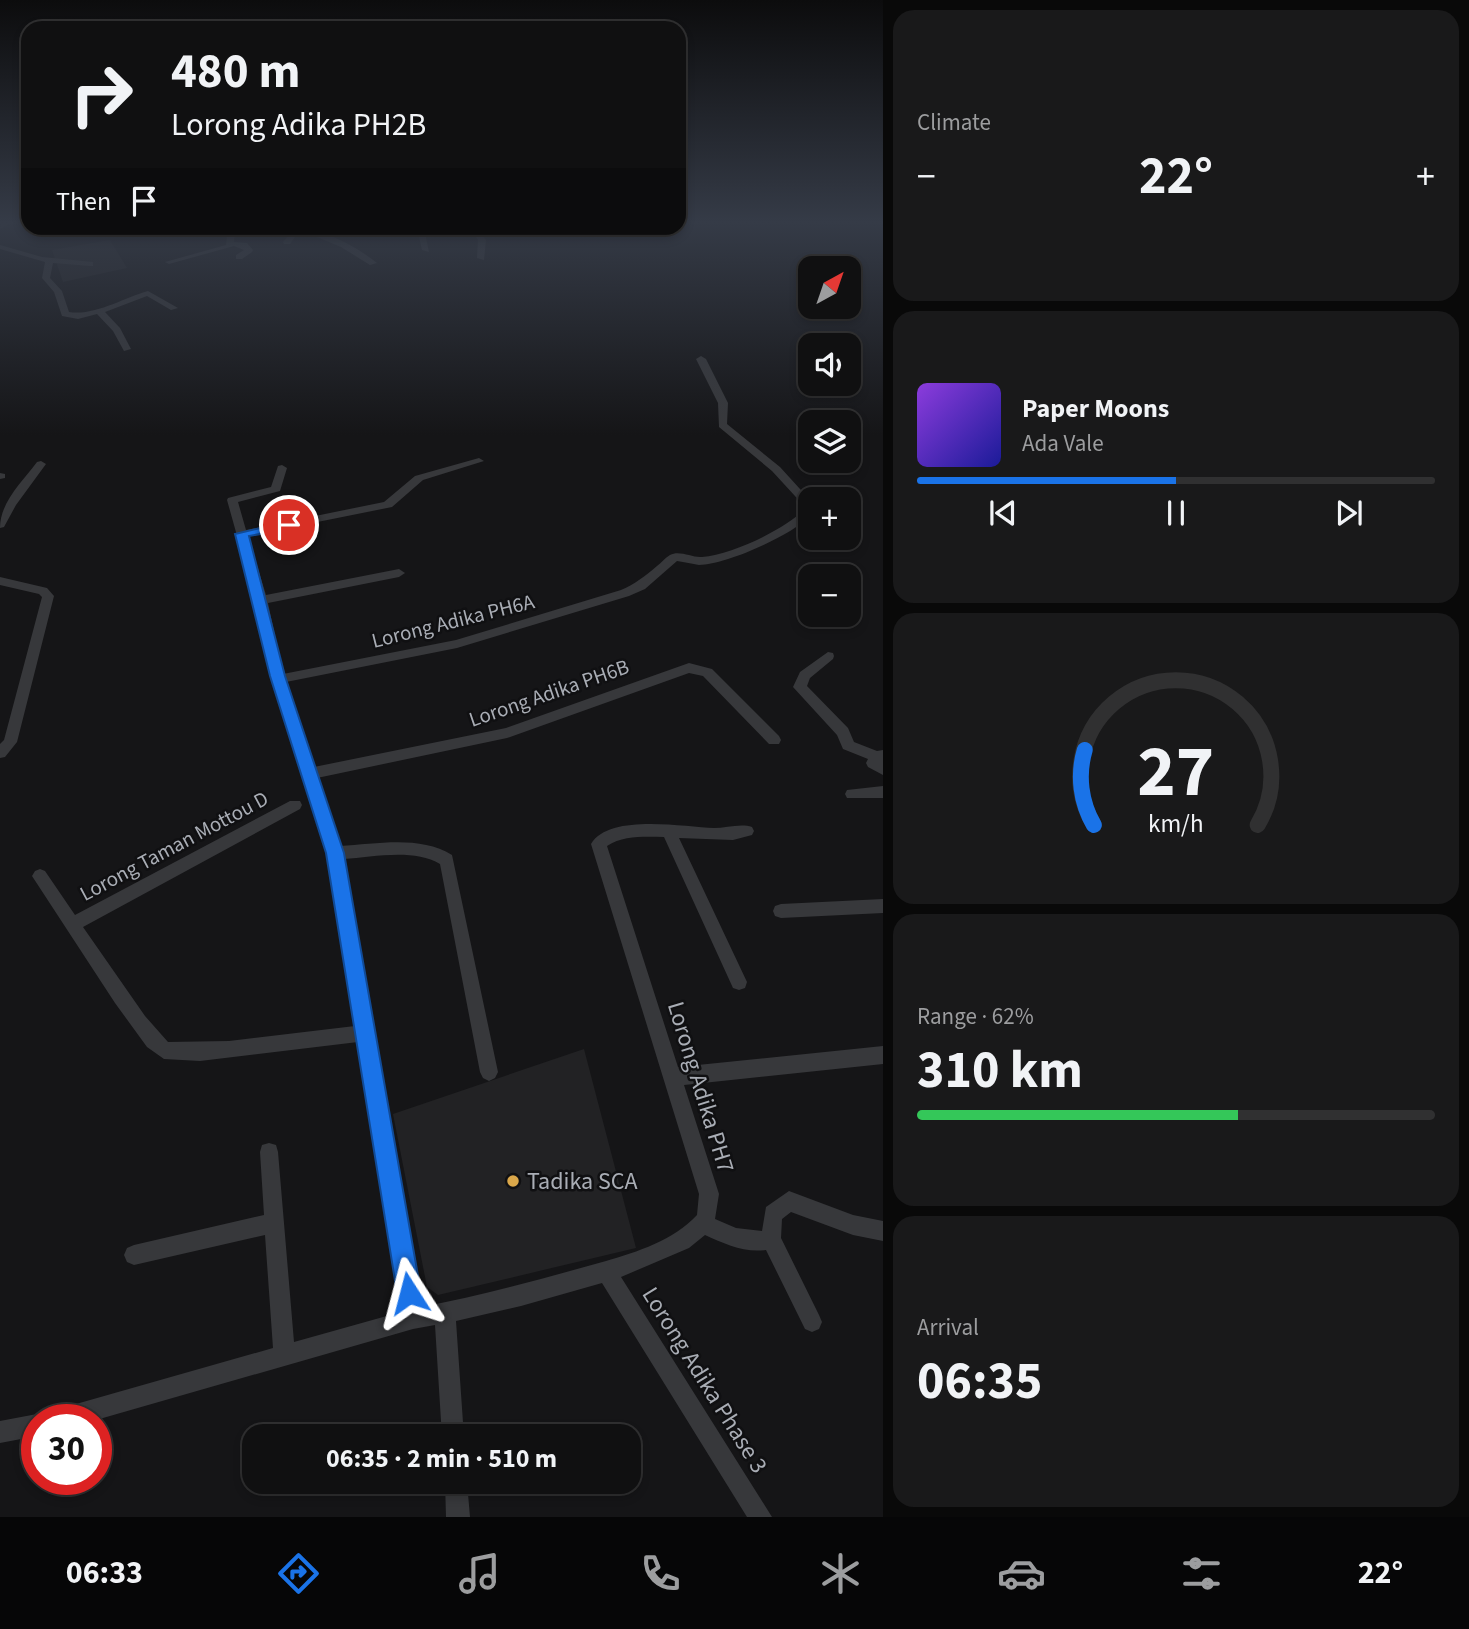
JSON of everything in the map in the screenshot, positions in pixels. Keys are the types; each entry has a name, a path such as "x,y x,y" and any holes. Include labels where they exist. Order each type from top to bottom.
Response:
{"street":[{"path":"59,294 65,314 78,316 146,294"},
{"path":"149,294 174,309"},
{"path":"99,311 117,330 127,349"},
{"path":"701,359 723,403 722,425 776,469 798,494"},
{"path":"242,534 388,505 419,478 479,460"},
{"path":"0,525 11,504 41,464"},
{"path":"282,468 276,489 232,500 261,600 279,679 335,853 413,1319"},
{"name":"Lorong Adika PH6A","path":"279,679 457,644 635,589 674,558 702,561 735,553 798,521"},
{"path":"261,600 399,573"},
{"path":"0,581 43,591 48,596 10,742 0,753"},
{"path":"828,656 805,675 800,687 843,732 848,745 881,760"},
{"name":"Lorong Adika PH6B","path":"309,774 507,733 689,668 707,671 774,740"},
{"path":"852,794 883,792"},
{"name":"Lorong Taman Mottou D","path":"74,924 295,805"},
{"path":"739,982 668,830 734,834 747,831"},
{"name":"Lorong Adika PH7","path":"668,830 610,837 601,841 599,850 709,1194 704,1224"},
{"path":"335,853 424,850 441,854 447,860 489,1072"},
{"path":"40,876 139,1022 166,1050 178,1054 207,1052 366,1033"},
{"path":"781,911 883,906"},
{"path":"671,1077 883,1055"},
{"path":"270,1152 284,1357"},
{"path":"812,1322 771,1240 773,1214 789,1201 853,1225 883,1231"},
{"path":"134,1255 274,1223"},
{"path":"112,1405 413,1319 606,1271 683,1242 704,1224 733,1238 757,1243 771,1240"},
{"name":"Lorong Adika Phase 3","path":"606,1271 760,1517"},
{"path":"445,1313 452,1424"},
{"path":"0,1432 21,1427"},
{"path":"457,1494 458,1517"}],"shaded area":[{"name":"Tadika SCA","path":"584,1049 636,1248 438,1295 427,1287 393,1114"}],"place":[{"name":"Tadika SCA","path":"513,1181"}],"route":[{"path":"289,525 242,534 261,600 277,676 335,853 409,1293"}]}
